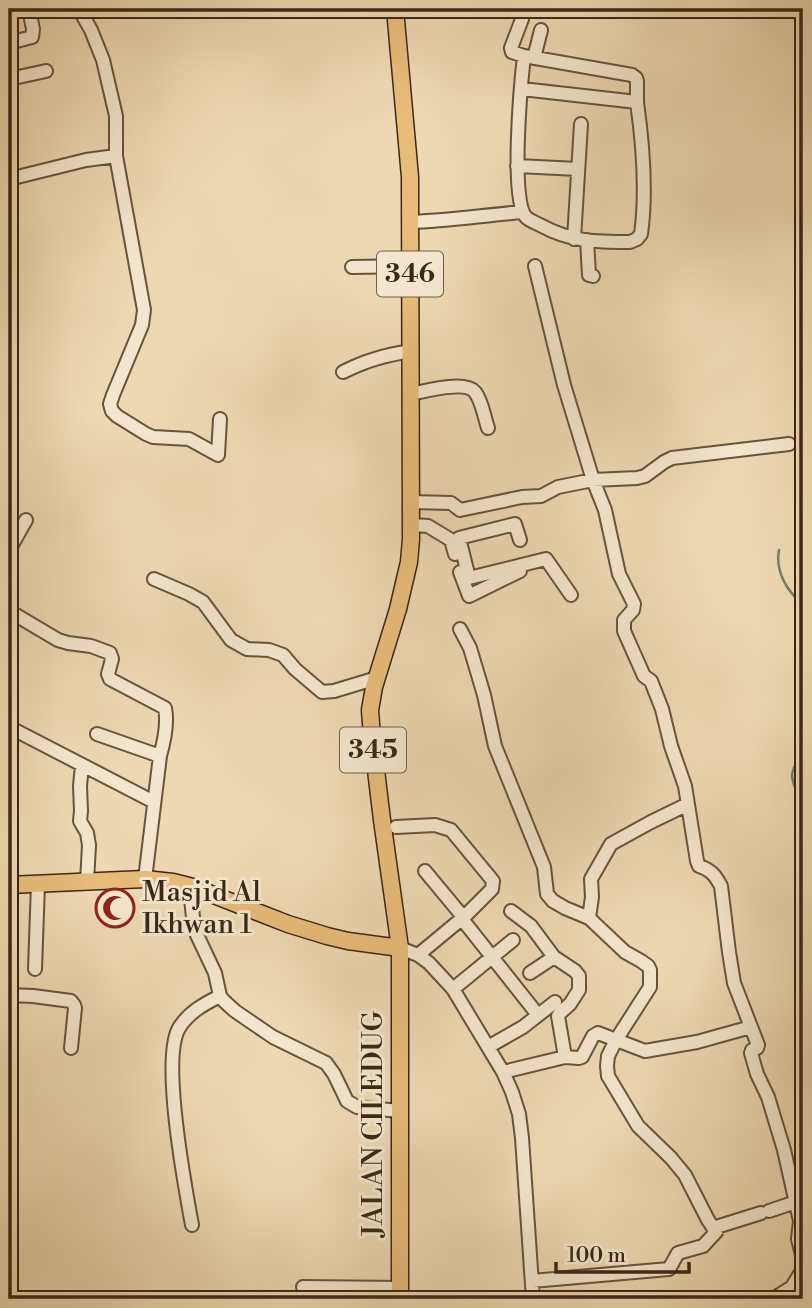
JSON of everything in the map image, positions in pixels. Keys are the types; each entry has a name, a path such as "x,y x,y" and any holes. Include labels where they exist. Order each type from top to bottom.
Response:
{"main road":[{"name":"346","path":"395,9 408,150 410,222 410,556"},
{"name":"345","path":"400,948 372,737 371,698 398,609 410,556"},
{"path":"9,885 145,879 193,887 288,924 327,936 400,948"},
{"name":"JALAN CILEDUG","path":"400,948 400,1293"}],"street":[{"path":"9,43 32,37 29,9"},
{"path":"79,9 103,60 116,116 116,156 144,315 110,407 115,415 149,436 185,438 218,455 220,419"},
{"path":"522,19 511,48 512,52 529,57 632,75 636,78 643,192 641,234 637,239 630,242 585,240 552,232 523,212 517,166 522,89 529,57 541,30"},
{"path":"9,79 46,71"},
{"path":"522,89 637,102"},
{"path":"581,124 578,169 585,240"},
{"path":"9,179 86,160 116,156"},
{"path":"517,166 578,169"},
{"path":"410,222 523,212"},
{"path":"352,267 410,266"},
{"path":"535,266 564,385 593,480 606,510 619,574 634,604 633,610 624,620 624,631 662,709 671,747 685,786 699,866 711,871 721,886 734,983 758,1045 751,1053 768,1097 783,1150 800,1221 803,1259"},
{"path":"343,372 372,359 411,351"},
{"path":"411,394 442,388 472,388 477,394 488,428"},
{"path":"411,502 451,503 460,510 522,497 541,496 558,487 593,480 642,477 672,458 789,444"},
{"path":"9,550 26,520"},
{"path":"411,532 428,526 455,539 515,524 520,540"},
{"path":"455,539 466,579 546,559 571,595"},
{"path":"153,579 203,602 231,640 247,649 269,650 283,655 322,692 377,678"},
{"path":"9,611 58,640 91,646 110,653 110,679 165,708 165,727 145,879"},
{"path":"460,629 470,648 495,746 544,867 547,894 565,908 589,918 625,952 648,966 650,987 612,1038 608,1076 638,1126 685,1175 709,1238"},
{"path":"9,727 154,802"},
{"path":"97,734 160,756"},
{"path":"82,765 80,821 89,845 87,882"},
{"path":"589,918 592,897 590,881 611,844 688,804"},
{"path":"396,827 435,825 451,830 493,881 492,889 463,918 418,955"},
{"path":"425,871 538,1015"},
{"path":"34,969 38,884"},
{"path":"193,887 191,899 197,935 215,973 220,996 235,1011 265,1032 326,1063 347,1101 357,1107 400,1111"},
{"path":"511,911 531,926 554,957 579,976 579,990 559,1015 565,1057"},
{"path":"453,989 513,940"},
{"path":"400,948 429,963 453,989 503,1072 512,1092 519,1114 522,1138 533,1299"},
{"path":"530,973 554,957"},
{"path":"9,995 33,996 74,1004 71,1048"},
{"path":"191,1225 176,1124 173,1053 176,1036 186,1019 202,1004 220,996"},
{"path":"488,1047 523,1027 555,1002"},
{"path":"503,1072 565,1057 583,1057 594,1035 601,1033 645,1051 652,1051 751,1027"},
{"path":"531,1281 669,1269 678,1253 765,1212 796,1202"},
{"path":"773,1299 792,1287 803,1269"},
{"path":"303,1287 400,1293"}],"waterway":[{"path":"779,550 779,566 783,580 803,604"},
{"path":"803,753 792,773 803,802"}],"place":[{"name":"Masjid Al Ikhwan 1","path":"115,908"}]}
